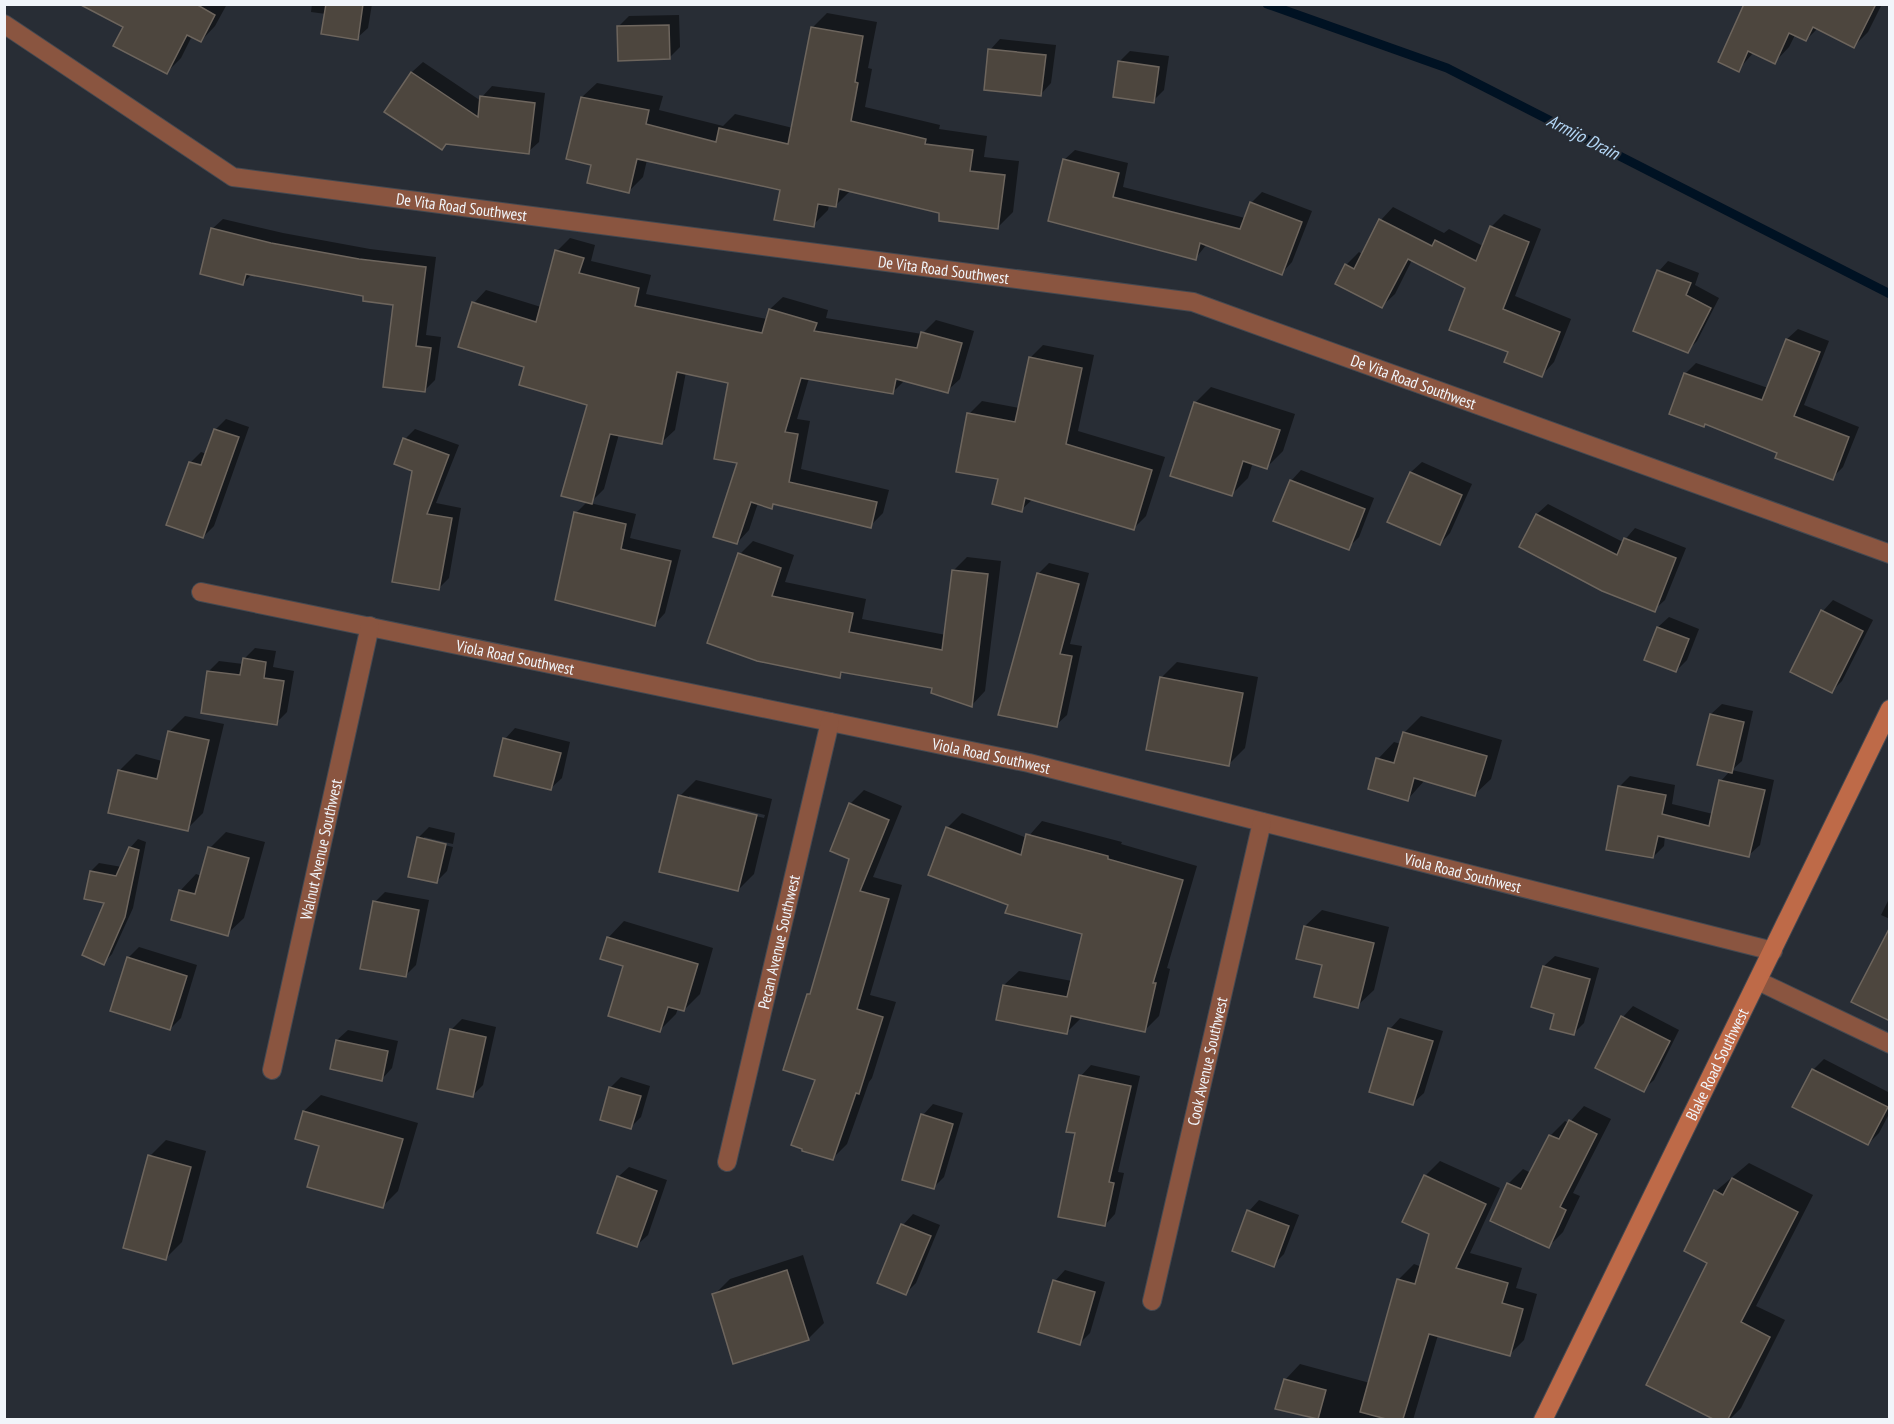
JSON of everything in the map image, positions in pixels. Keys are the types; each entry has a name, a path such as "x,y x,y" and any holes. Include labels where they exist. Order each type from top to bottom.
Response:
{"street":[{"name":"De Vita Road Southwest","path":"4,24 233,177 1193,302 1890,554"},
{"name":"Viola Road Southwest","path":"201,592 1029,764 1773,951"},
{"name":"Walnut Avenue Southwest","path":"272,1070 370,626"},
{"name":"Blake Road Southwest","path":"1543,1419 1890,709"},
{"name":"Pecan Avenue Southwest","path":"727,1162 830,723"},
{"name":"Cook Avenue Southwest","path":"1152,1301 1262,822"},
{"path":"1758,981 1890,1044"}],"building":[{"path":"79,4 196,4 215,15 201,42 187,35 167,74 113,46 123,27"},
{"path":"326,4 363,4 358,40 321,34"},
{"path":"1744,4 1876,4 1854,48 1813,27 1806,41 1789,33 1775,64 1748,51 1739,72 1718,62"},
{"path":"669,25 670,59 618,61 617,26"},
{"path":"811,27 863,36 851,121 926,139 925,144 973,150 970,171 1005,175 998,229 939,221 939,213 839,189 836,207 818,204 814,227 774,220 780,190 637,159 629,193 587,183 591,165 566,159 581,97 649,110 646,124 716,142 719,128 788,144"},
{"path":"988,49 1046,55 1041,96 984,90"},
{"path":"1118,61 1159,67 1154,103 1113,97"},
{"path":"411,72 478,117 480,96 535,103 529,154 446,144 442,150 384,112"},
{"path":"1063,159 1119,173 1113,197 1240,229 1250,202 1302,222 1282,275 1200,243 1196,260 1048,221"},
{"path":"1379,219 1432,246 1435,240 1476,261 1490,226 1529,242 1503,309 1560,332 1542,377 1504,362 1508,352 1449,330 1465,288 1408,259 1382,308 1335,284 1345,264 1354,269"},
{"path":"211,228 271,243 359,259 426,267 416,346 431,348 425,392 383,387 393,305 363,301 363,296 246,274 243,285 200,274"},
{"path":"555,250 584,258 579,273 639,288 635,306 762,333 769,309 817,323 814,331 917,348 921,332 962,343 948,393 896,379 893,394 801,378 785,432 798,434 789,482 877,502 871,528 773,504 772,509 751,502 737,544 713,537 737,463 714,459 728,383 677,372 662,444 610,434 592,504 561,496 587,405 519,385 524,367 458,347 472,302 536,322"},
{"path":"1657,270 1691,283 1686,295 1711,308 1688,353 1633,331"},
{"path":"1786,339 1820,352 1794,416 1849,437 1833,480 1775,458 1777,453 1705,424 1704,427 1669,414 1684,373 1762,400"},
{"path":"1029,357 1082,368 1066,444 1152,470 1134,530 1025,498 1022,512 992,504 998,479 956,472 967,413 1015,422"},
{"path":"1194,402 1280,430 1267,469 1243,461 1232,496 1170,476"},
{"path":"214,429 239,437 203,538 166,525 189,462 201,465"},
{"path":"403,438 449,455 427,514 452,518 439,590 392,582 412,471 394,464"},
{"path":"1410,472 1462,495 1440,545 1387,522"},
{"path":"1290,480 1365,509 1349,550 1273,521"},
{"path":"574,512 626,524 621,549 671,561 655,626 555,600"},
{"path":"1536,514 1617,555 1624,538 1676,558 1655,612 1602,591 1519,547"},
{"path":"738,553 781,568 772,596 853,613 849,632 942,650 952,570 988,574 972,707 931,693 932,688 841,672 840,678 757,661 707,643"},
{"path":"1037,573 1079,584 1060,654 1072,656 1057,727 998,715"},
{"path":"1821,610 1863,631 1832,693 1790,672"},
{"path":"1657,627 1689,639 1676,672 1644,660"},
{"path":"243,658 266,662 264,678 284,681 277,725 201,713 207,671 240,675"},
{"path":"1160,677 1243,693 1229,766 1146,750"},
{"path":"1710,714 1744,722 1732,773 1697,765"},
{"path":"168,731 209,740 188,831 108,813 118,770 157,779"},
{"path":"1403,732 1487,756 1475,796 1414,778 1408,801 1368,789 1376,758 1394,763"},
{"path":"503,738 561,753 551,790 494,776"},
{"path":"1719,780 1765,790 1749,857 1658,836 1653,858 1606,850 1618,786 1666,795 1662,814 1709,826"},
{"path":"678,795 757,815 738,891 659,872"},
{"path":"849,803 889,820 860,891 889,899 857,1009 883,1017 859,1094 856,1093 833,1160 802,1151 791,1145 815,1080 783,1070 807,994 810,994 849,859 830,851"},
{"path":"946,827 1021,855 1026,834 1108,856 1108,859 1183,880 1153,983 1156,983 1145,1032 1071,1016 1067,1034 996,1020 1003,985 1067,997 1082,934 1005,913 1008,905 928,875"},
{"path":"417,837 446,844 437,883 408,877"},
{"path":"129,847 139,850 125,917 104,965 82,955 104,903 84,899 90,871 116,876"},
{"path":"208,847 249,858 228,936 171,920 179,890 195,894"},
{"path":"373,901 419,910 406,977 360,969"},
{"path":"1304,926 1374,943 1358,1008 1314,997 1322,965 1296,959"},
{"path":"1890,927 1890,1021 1851,1002"},
{"path":"607,937 698,964 684,1011 668,1007 660,1032 608,1016 623,966 600,959"},
{"path":"127,957 187,976 170,1030 110,1011"},
{"path":"1543,966 1590,979 1574,1035 1550,1029 1554,1014 1531,1007"},
{"path":"1621,1016 1670,1041 1644,1092 1595,1068"},
{"path":"1388,1028 1433,1041 1413,1105 1369,1092"},
{"path":"450,1029 486,1037 473,1097 437,1089"},
{"path":"336,1040 388,1051 382,1081 330,1069"},
{"path":"1812,1069 1888,1107 1868,1145 1792,1107"},
{"path":"1079,1075 1131,1086 1109,1182 1114,1183 1105,1226 1058,1217 1075,1133 1066,1132"},
{"path":"609,1087 641,1096 631,1129 600,1120"},
{"path":"303,1111 403,1139 383,1208 307,1187 319,1146 295,1139"},
{"path":"921,1114 953,1124 934,1189 902,1180"},
{"path":"1569,1120 1597,1134 1560,1207 1566,1210 1549,1248 1490,1221 1507,1183 1521,1189 1549,1135 1559,1139"},
{"path":"148,1155 191,1167 166,1260 123,1248"},
{"path":"1424,1175 1486,1204 1456,1268 1508,1283 1502,1303 1523,1309 1510,1356 1429,1334 1403,1419 1386,1419 1360,1412 1397,1279 1415,1284 1429,1234 1402,1222"},
{"path":"617,1176 657,1191 637,1247 597,1233"},
{"path":"1732,1178 1798,1212 1741,1322 1770,1337 1728,1419 1713,1419 1646,1385 1707,1263 1684,1251 1714,1190 1723,1195"},
{"path":"1247,1210 1289,1226 1274,1267 1232,1251"},
{"path":"901,1224 931,1236 906,1295 877,1283"},
{"path":"787,1270 809,1340 733,1364 712,1294"},
{"path":"1053,1280 1095,1292 1080,1345 1038,1332"},
{"path":"1284,1379 1326,1390 1318,1419 1275,1409"}],"waterway":[{"name":"Armijo Drain","path":"1267,4 1447,68 1890,294"}]}
